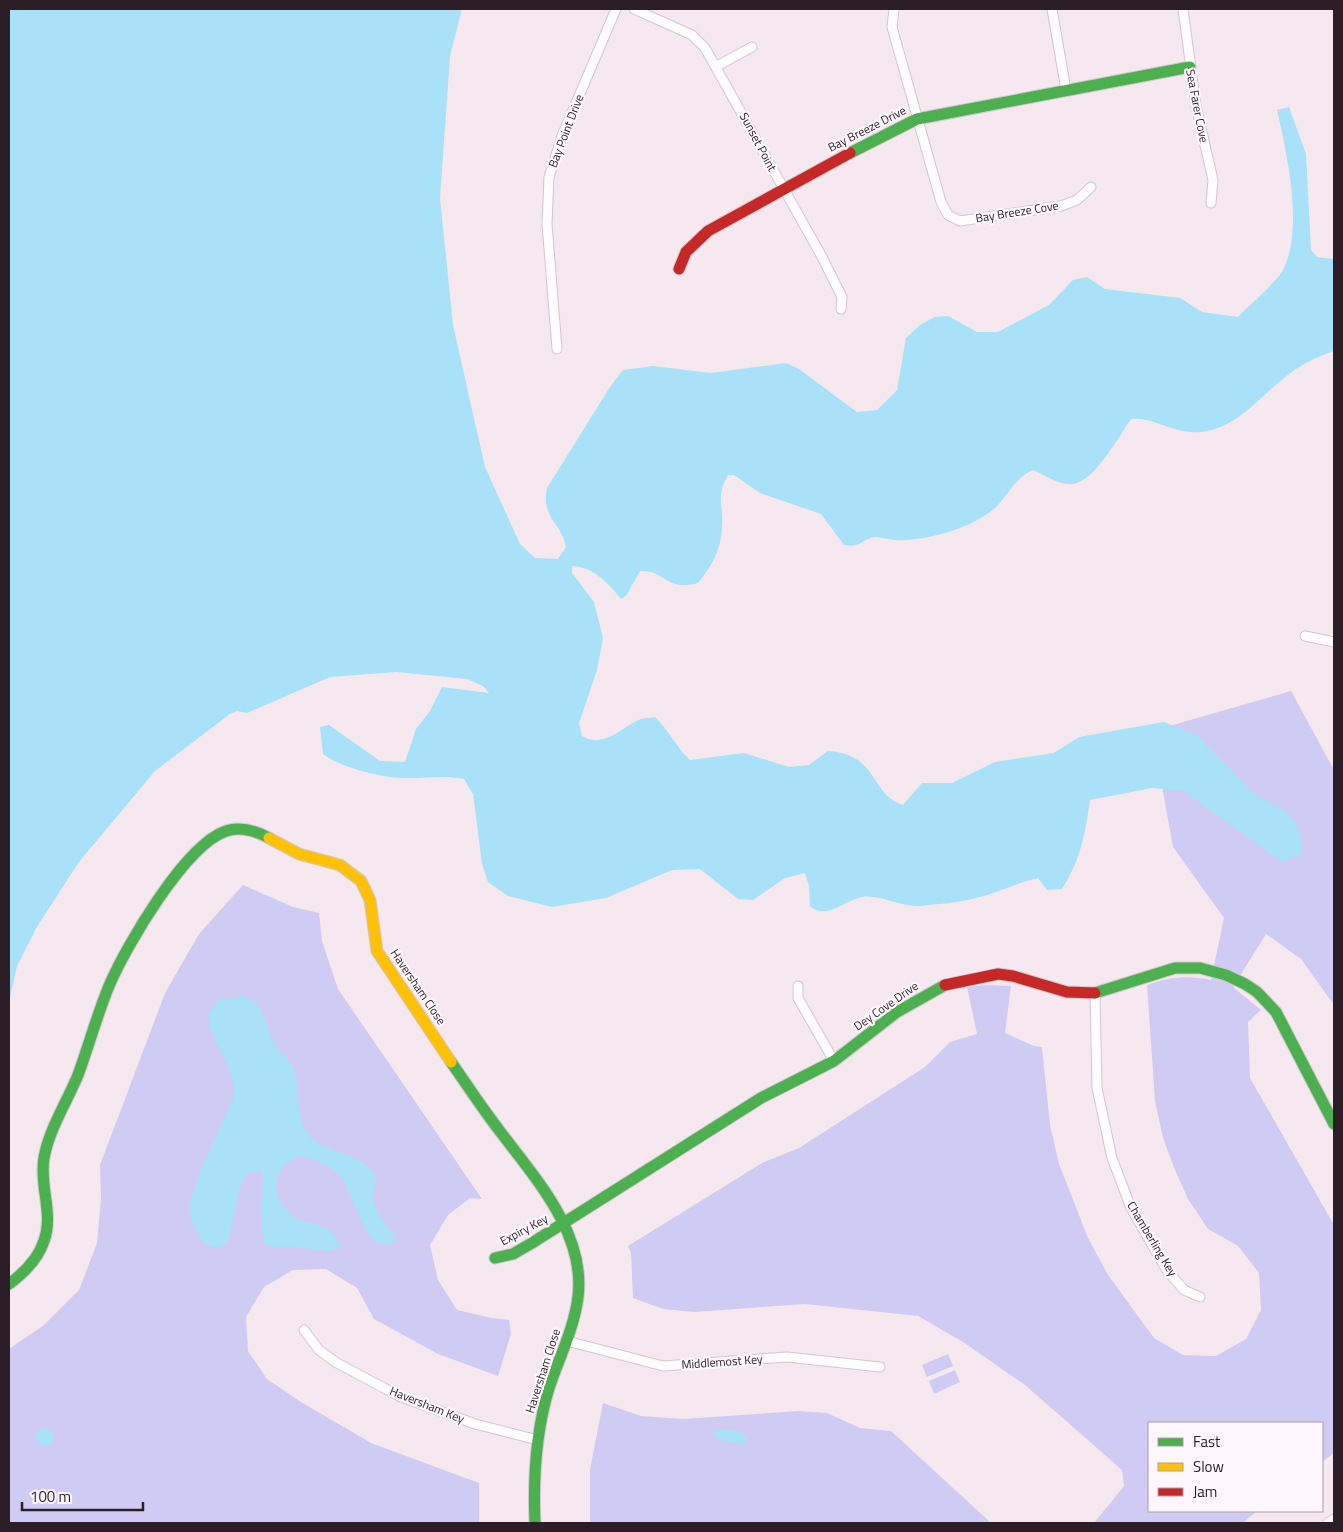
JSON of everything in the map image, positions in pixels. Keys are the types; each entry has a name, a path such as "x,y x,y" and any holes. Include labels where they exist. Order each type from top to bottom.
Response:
{"street":[{"name":"Sunset Point","path":"634,9 692,35 705,48 842,297 841,309"},
{"name":"Bay Breeze Cove","path":"894,9 892,27 945,211 960,220 1061,206 1077,200 1091,187"},
{"path":"1052,9 1066,90"},
{"name":"Sea Farer Cove","path":"1183,9 1196,106 1213,180 1211,203"},
{"name":"Bay Point Drive","path":"557,349 547,224 549,177 562,136 613,10"},
{"path":"716,66 752,47"},
{"name":"Bay Breeze Drive","path":"680,269 686,252 708,231 917,119 1190,67"},
{"path":"1305,636 1334,642"},
{"name":"Haversham Close","path":"9,1284 33,1261 46,1237 48,1213 43,1180 44,1157 119,963 147,914 208,841 216,835 235,830 262,834 285,848 317,860 340,865 356,876 370,901 372,929 377,950 564,1223 576,1255 580,1284 574,1319 549,1388 538,1440 534,1476 535,1523"},
{"name":"Dey Cove Drive","path":"564,1223 760,1098 834,1061 898,1012 948,983 998,974 1013,976 1067,992 1082,994 1095,993 1175,968 1200,968 1226,975 1257,992 1276,1012 1334,1124"},
{"path":"798,986 798,998 834,1061"},
{"name":"Chamberling Key","path":"1095,993 1097,1088 1112,1158 1131,1208 1166,1269 1184,1290 1200,1298"},
{"name":"Expiry Key","path":"495,1258 513,1254 564,1223"},
{"name":"Haversham Key","path":"304,1330 319,1350 338,1363 399,1396 476,1424 538,1440"},
{"name":"Middlemost Key","path":"567,1341 664,1366 787,1357 880,1368"},
{"path":"1328,1523 1334,1519"}],"shaded area":[{"path":"1291,691 1334,770 1334,1005 1301,959 1266,934 1233,987 1261,1010 1248,1022 1250,1078 1334,1225 1334,1453 1323,1461 1323,1422 1148,1422 1148,1512 1256,1512 1243,1523 1094,1523 1124,1486 1122,1470 1025,1385 963,1342 918,1316 805,1304 694,1312 663,1309 633,1298 631,1253 628,1246 762,1163 799,1148 925,1067 950,1042 977,1034 967,987 988,985 1011,986 1005,1033 1034,1046 1042,1047 1050,1125 1059,1164 1088,1238 1108,1275 1154,1338 1183,1355 1216,1356 1246,1339 1261,1310 1259,1273 1238,1246 1208,1229 1188,1199 1163,1138 1155,1101 1147,985 1179,978 1211,980 1224,918 1173,847 1152,731"},
{"path":"243,885 293,907 319,913 322,941 338,989 482,1199 470,1198 448,1215 430,1245 438,1280 457,1310 509,1320 511,1334 498,1376 438,1354 374,1319 357,1288 326,1269 293,1270 264,1287 246,1317 248,1351 267,1379 301,1402 371,1443 479,1483 479,1523 9,1523 9,1349 44,1325 79,1290 97,1243 101,1198 100,1165 165,993 199,934"},
{"path":"948,1354 953,1366 927,1377 922,1365"},
{"path":"955,1370 960,1382 934,1394 929,1381"},
{"path":"603,1403 641,1416 683,1419 799,1411 827,1413 860,1428 891,1431 989,1521 988,1523 590,1523 590,1469"}],"water":[{"path":"9,9 462,9 450,56 440,198 453,325 485,467 520,544 535,558 558,559 566,547 564,538 547,507 547,488 610,387 623,370 653,366 710,373 786,363 799,369 857,412 877,410 897,390 906,338 920,325 935,317 948,316 977,332 998,332 1049,305 1073,280 1087,277 1105,289 1180,298 1202,312 1238,317 1268,288 1283,270 1289,253 1292,234 1292,191 1277,110 1289,107 1306,154 1311,250 1317,257 1334,259 1334,351 1315,358 1296,369 1242,415 1217,428 1202,432 1182,431 1149,421 1131,419 1098,467 1081,481 1073,484 1063,483 1033,470 1022,477 987,515 962,527 920,539 895,540 876,537 855,545 844,545 821,514 760,493 734,475 728,475 721,495 720,543 708,570 698,583 679,585 655,573 640,571 626,596 621,599 606,582 587,569 572,566 572,573 594,602 603,638 597,670 579,723 582,736 589,739 596,740 610,737 638,720 655,717 690,760 744,753 789,767 809,765 828,751 845,754 857,759 892,800 903,805 922,783 952,783 995,762 1054,753 1079,737 1164,722 1198,736 1253,793 1288,813 1300,830 1302,854 1282,862 1184,791 1152,788 1090,800 1078,857 1062,889 1047,890 1038,878 969,900 912,906 876,897 862,897 829,911 823,911 816,910 810,906 809,886 805,873 785,878 753,900 738,899 700,869 672,870 606,898 552,907 508,896 488,882 482,864 473,794 464,779 443,777 399,778 376,775 341,764 323,754 320,727 329,725 380,761 405,762 416,729 430,711 442,687 489,693 483,686 467,679 396,672 330,677 247,713 237,711 230,714 155,771 79,862 38,925 17,966 9,1002"},
{"path":"241,996 255,1003 260,1009 272,1039 294,1069 300,1115 305,1129 311,1137 328,1148 358,1160 376,1176 373,1200 386,1225 394,1233 395,1242 385,1245 376,1241 361,1220 339,1175 316,1161 301,1156 284,1166 279,1173 276,1189 278,1197 282,1205 295,1218 329,1230 340,1245 338,1249 326,1251 294,1247 275,1248 264,1243 261,1224 263,1177 261,1172 257,1171 248,1174 241,1185 228,1242 221,1247 214,1247 206,1245 201,1239 191,1221 190,1203 201,1169 234,1098 232,1076 210,1026 208,1014 219,1000"},
{"path":"45,1428 51,1431 54,1437 51,1443 45,1446 39,1443 36,1437 39,1431"},
{"path":"716,1430 740,1432 747,1437 747,1442 735,1443 724,1441 713,1435"}],"traffic: fast":[{"path":"850,153 917,119 1190,67"},
{"path":"9,1284 30,1265 44,1241 48,1220 43,1179 46,1147 78,1075 109,986 129,947 158,899 175,876 210,840 226,831 237,829 254,831 269,838"},
{"path":"1095,993 1175,968 1200,968 1226,975 1245,984 1257,992 1276,1012 1334,1124"},
{"path":"495,1258 513,1254 532,1243 761,1098 834,1061 897,1012 945,985"},
{"path":"451,1062 542,1187 566,1229 574,1251 578,1273 578,1297 573,1320 549,1388 541,1421 535,1472 535,1523"}],"traffic: slow":[{"path":"269,838 299,854 340,865 361,881 370,900 377,951 451,1062"}],"traffic: jam":[{"path":"679,269 686,252 708,231 850,153"},
{"path":"945,985 998,974 1013,976 1067,992 1095,993"}]}
